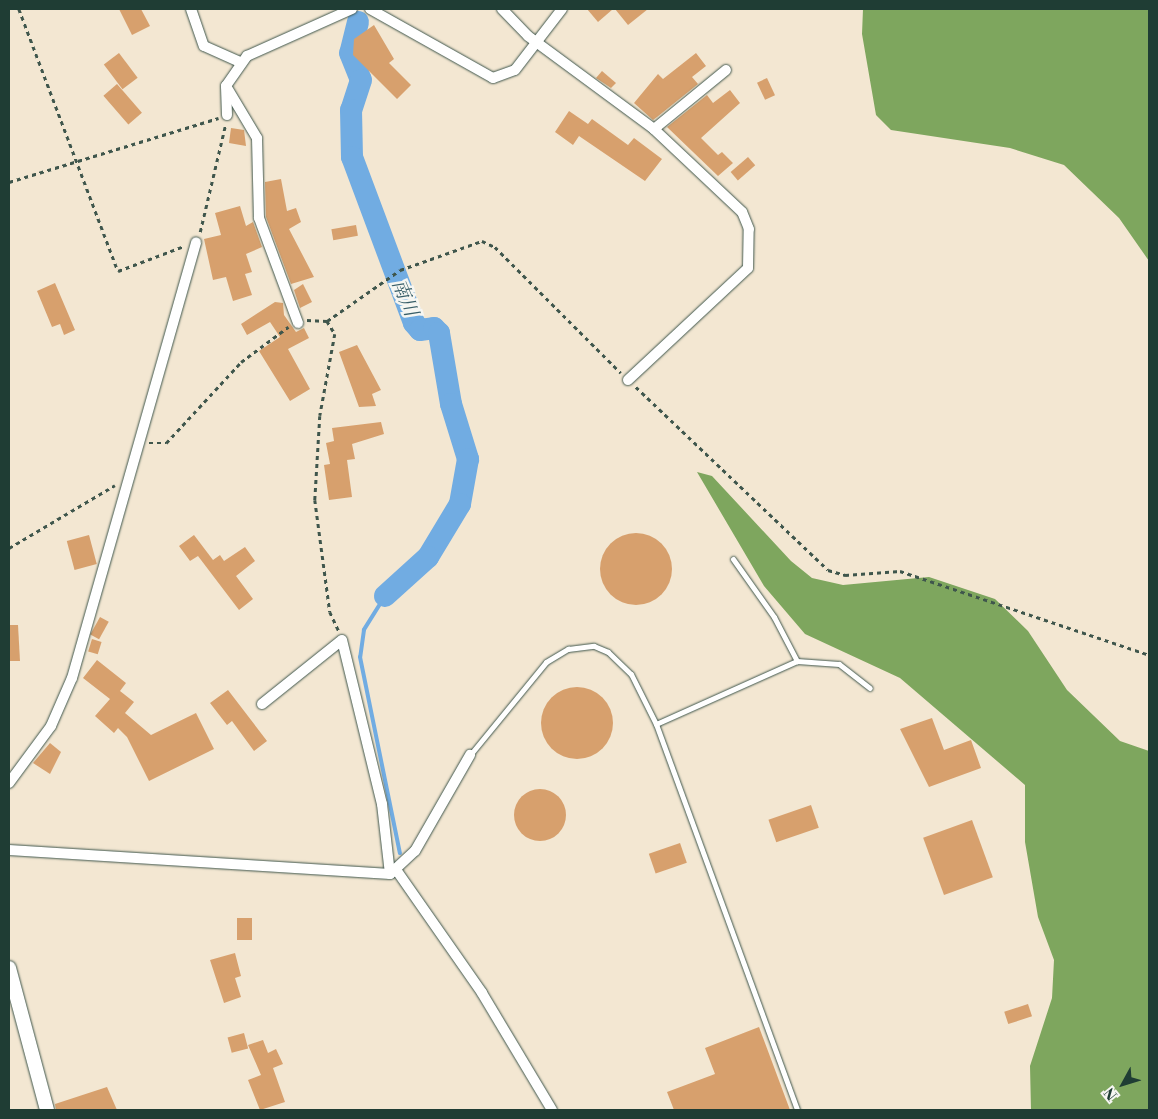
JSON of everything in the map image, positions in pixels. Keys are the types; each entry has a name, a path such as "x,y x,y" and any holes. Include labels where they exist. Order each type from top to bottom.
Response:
{"street":[{"path":"191,9 204,46 240,62"},
{"path":"227,115 226,86 240,62 258,48 352,9"},
{"path":"370,9 492,78 515,70 538,44 562,9"},
{"path":"502,9 538,44 654,129 742,212 749,229 748,268 628,380"},
{"path":"654,129 726,70"},
{"path":"226,86 257,138 259,218 298,323"},
{"path":"9,783 50,726 72,678 196,242"},
{"path":"262,704 342,640 382,804 394,872 482,993 552,1110"},
{"path":"9,850 394,872 415,851 470,755"},
{"path":"9,968 46,1110"}],"lane":[{"path":"733,559 774,617 797,661"},
{"path":"470,755 546,662 580,646 608,652 631,674 656,724 797,1110"},
{"path":"656,724 797,661 839,664 870,688"}],"path":[{"path":"19,9 118,271 196,242 227,115"},
{"path":"9,182 227,115"},
{"path":"327,321 400,270 482,240 495,248 628,380 828,570 845,575 900,571 1149,655"},
{"path":"140,443 166,443 264,341 298,323 313,318 327,321 335,334 320,416 320,446 315,500 330,612 342,640"},
{"path":"9,548 131,475"}],"green space":[{"path":"863,9 1149,9 1149,261 1119,218 1064,165 1010,148 891,130 876,115 862,34"},
{"path":"697,472 712,476 791,561 812,578 843,585 929,577 995,599 1028,631 1067,690 1120,741 1149,751 1149,1110 1031,1110 1030,1066 1052,998 1054,960 1038,917 1025,842 1025,785 900,678 805,634 764,586"}],"building":[{"path":"119,9 141,9 150,26 132,35"},
{"path":"587,9 613,9 598,22"},
{"path":"615,9 648,9 628,25"},
{"path":"374,25 394,59 389,63 411,85 397,99 353,55 354,39"},
{"path":"119,53 138,78 122,89 104,64"},
{"path":"696,53 706,66 692,77 698,84 653,120 634,103 658,74 663,79"},
{"path":"602,71 616,83 611,88 596,78"},
{"path":"767,78 775,95 765,100 757,83"},
{"path":"117,84 142,113 128,124 103,96"},
{"path":"730,90 740,103 701,138 718,155 722,152 733,163 718,176 667,127 707,95 713,103"},
{"path":"569,111 588,124 592,119 628,145 634,138 662,159 645,181 579,136 573,145 555,132"},
{"path":"231,128 244,130 246,146 229,143"},
{"path":"748,157 755,165 738,180 731,172"},
{"path":"281,179 287,211 296,208 301,222 289,229 314,277 291,284 266,217 265,182"},
{"path":"240,206 246,226 253,222 262,247 246,254 252,272 245,274 252,295 233,301 226,277 213,280 204,239 221,235 215,213"},
{"path":"356,225 358,236 333,240 331,229"},
{"path":"55,283 75,330 64,335 60,324 52,327 37,291"},
{"path":"303,284 312,302 300,308 294,290"},
{"path":"275,302 283,303 284,315 296,332 304,328 309,338 288,349 310,389 290,401 259,351 280,337 270,322 247,335 241,324"},
{"path":"357,345 381,390 372,394 376,406 359,407 339,352"},
{"path":"381,422 384,434 352,444 355,459 347,460 352,497 329,500 324,465 330,464 326,443 334,441 332,428"},
{"path":"636,533 650,536 662,543 669,555 672,569 669,583 662,595 650,602 636,605 622,602 610,595 603,583 600,569 603,555 610,543 622,536"},
{"path":"89,535 97,564 75,570 67,541"},
{"path":"194,535 213,560 220,555 224,561 245,547 255,561 236,576 253,599 239,610 198,556 190,561 179,546"},
{"path":"100,617 109,622 99,639 90,634"},
{"path":"9,625 18,625 20,661 9,661"},
{"path":"92,639 102,642 98,654 88,651"},
{"path":"97,660 126,683 120,691 134,702 125,713 151,735 196,713 214,749 149,781 127,737 118,728 114,733 95,716 110,699 83,678"},
{"path":"577,687 591,690 603,697 610,709 613,723 610,737 603,749 591,756 577,759 563,756 551,749 544,737 541,723 544,709 551,697 563,690"},
{"path":"228,690 267,741 254,751 232,721 227,725 210,703"},
{"path":"932,718 944,750 971,740 981,768 929,787 900,729"},
{"path":"50,743 61,752 50,774 33,763"},
{"path":"540,789 550,791 558,797 564,805 566,815 564,825 558,833 550,839 540,841 530,839 522,833 516,825 514,815 516,805 522,797 530,791"},
{"path":"811,805 819,828 776,842 768,820"},
{"path":"972,820 993,877 944,895 923,838"},
{"path":"680,843 687,863 656,874 649,854"},
{"path":"237,918 252,918 252,940 237,940"},
{"path":"235,953 241,976 235,978 241,997 224,1003 210,960"},
{"path":"1028,1004 1032,1016 1008,1024 1004,1012"},
{"path":"759,1027 790,1110 674,1110 667,1092 715,1074 705,1048"},
{"path":"244,1033 248,1048 232,1053 228,1037"},
{"path":"263,1040 268,1053 276,1049 283,1064 273,1068 285,1102 260,1110 248,1080 261,1075 248,1045"},
{"path":"107,1087 117,1110 56,1110 55,1104"}],"waterway":[{"name":"南川","path":"358,22 350,53 361,80 351,110 352,157 414,323 420,330 434,328 439,333 451,404 468,459 460,504 428,557 385,596"},
{"path":"385,596 364,630 360,657 400,853"}]}
